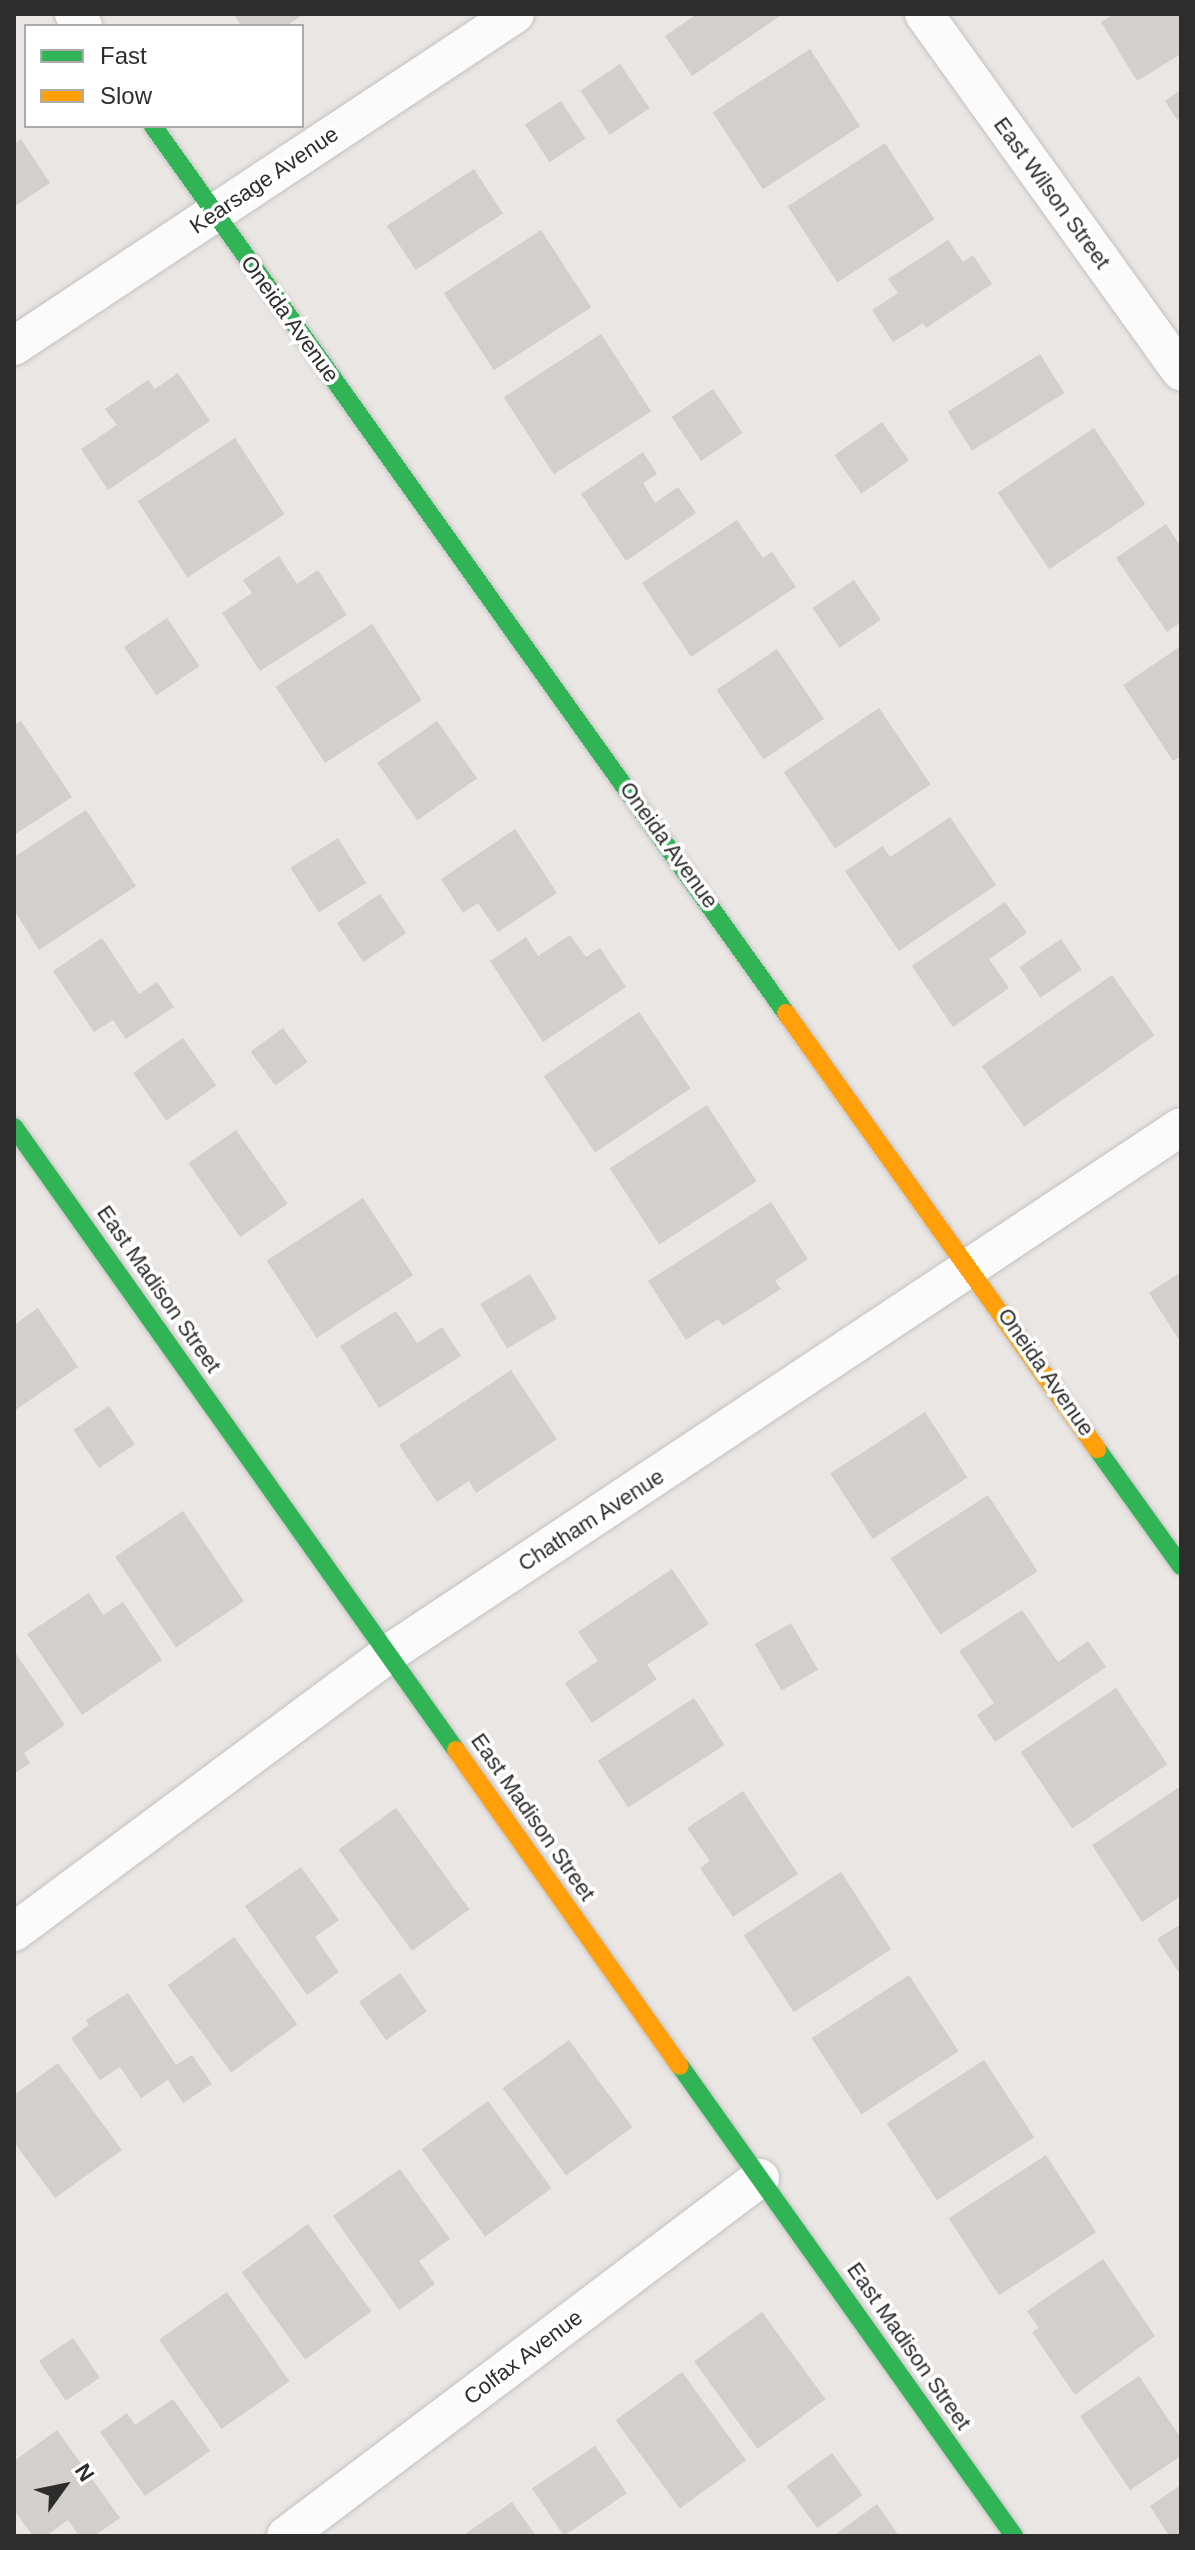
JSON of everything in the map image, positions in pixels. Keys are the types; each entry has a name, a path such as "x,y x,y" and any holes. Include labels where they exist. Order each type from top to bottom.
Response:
{"street":[{"name":"Kearsage Avenue","path":"14,346 515,14"},
{"name":"East Wilson Street","path":"924,14 1181,371"},
{"name":"Oneida Avenue","path":"154,128 973,1267 1181,1566"},
{"name":"Chatham Avenue","path":"14,1932 388,1654 1181,1127"},
{"name":"East Madison Street","path":"20,1149 388,1654 1014,2536"},
{"name":"Colfax Avenue","path":"286,2536 760,2178"}],"building":[{"path":"234,14 304,14 289,24 240,24"},
{"path":"697,14 783,14 692,76 665,36"},
{"path":"1114,14 1181,14 1181,54 1137,81 1101,22"},
{"path":"810,49 860,126 763,189 713,112"},
{"path":"620,64 650,108 610,135 580,91"},
{"path":"1181,90 1181,118 1177,120 1165,101"},
{"path":"561,101 586,139 549,162 525,124"},
{"path":"21,139 50,183 14,207 14,144"},
{"path":"885,143 935,219 837,282 788,206"},
{"path":"474,169 503,213 416,270 387,226"},
{"path":"541,230 591,307 494,370 444,293"},
{"path":"948,240 963,262 973,255 992,284 926,328 923,323 893,342 872,310 898,293 888,279"},
{"path":"601,334 651,411 554,474 504,397"},
{"path":"1040,354 1064,393 972,451 948,412"},
{"path":"178,373 210,421 108,490 81,449 117,425 105,409 148,380 155,389"},
{"path":"713,389 743,433 701,461 672,417"},
{"path":"882,422 909,461 861,494 834,455"},
{"path":"1094,428 1145,504 1049,569 998,493"},
{"path":"235,438 285,514 187,577 138,501"},
{"path":"643,452 657,474 643,483 655,503 678,487 696,513 626,561 581,494"},
{"path":"737,520 763,558 772,552 796,587 691,657 642,583"},
{"path":"1166,524 1181,547 1181,622 1167,632 1116,558"},
{"path":"279,556 297,584 318,570 347,615 260,671 222,613 252,593 243,580"},
{"path":"854,580 881,620 839,648 813,608"},
{"path":"167,618 199,666 156,695 124,647"},
{"path":"372,624 422,700 325,763 276,687"},
{"path":"1181,646 1181,756 1173,761 1123,685"},
{"path":"777,649 824,719 763,759 716,690"},
{"path":"879,708 930,784 835,849 784,772"},
{"path":"21,721 72,797 14,835 14,725"},
{"path":"437,721 477,778 417,820 377,763"},
{"path":"86,810 136,886 39,950 14,910 14,857"},
{"path":"950,817 996,885 899,951 845,871 883,846 890,857"},
{"path":"515,829 557,893 498,932 478,903 463,913 441,879"},
{"path":"338,838 366,883 319,913 291,868"},
{"path":"380,894 406,933 363,962 337,923"},
{"path":"1005,902 1027,933 989,959 1009,988 953,1027 912,966"},
{"path":"570,935 586,957 600,948 626,987 543,1042 490,961 526,937 538,956"},
{"path":"102,938 139,994 157,982 174,1007 126,1039 113,1020 94,1032 53,971"},
{"path":"1061,939 1082,970 1040,998 1020,967"},
{"path":"1112,975 1154,1036 1024,1127 982,1066"},
{"path":"639,1012 690,1088 595,1153 544,1076"},
{"path":"283,1028 308,1062 275,1085 251,1052"},
{"path":"183,1038 216,1086 166,1120 133,1073"},
{"path":"707,1105 757,1181 659,1244 610,1168"},
{"path":"236,1130 288,1204 240,1237 188,1163"},
{"path":"363,1198 413,1275 317,1338 267,1261"},
{"path":"771,1202 808,1259 775,1281 781,1289 723,1326 718,1319 686,1340 648,1281"},
{"path":"1181,1272 1181,1343 1149,1293"},
{"path":"530,1274 557,1319 507,1348 480,1304"},
{"path":"38,1308 78,1367 14,1411 14,1325"},
{"path":"396,1311 417,1343 442,1327 461,1356 379,1408 340,1346"},
{"path":"511,1370 557,1439 476,1493 469,1481 437,1502 399,1445"},
{"path":"109,1406 135,1444 99,1468 73,1430"},
{"path":"925,1412 967,1477 873,1539 830,1474"},
{"path":"988,1495 1038,1571 940,1634 891,1558"},
{"path":"183,1511 244,1601 176,1647 115,1557"},
{"path":"672,1569 709,1624 647,1665 657,1679 592,1723 565,1683 598,1661 578,1632"},
{"path":"89,1593 103,1615 123,1602 162,1660 82,1715 27,1634"},
{"path":"1022,1610 1058,1662 1088,1641 1106,1667 995,1742 977,1715 994,1703 959,1651"},
{"path":"791,1623 818,1670 782,1691 755,1644"},
{"path":"14,1651 65,1725 24,1753 30,1763 14,1774"},
{"path":"1116,1688 1167,1764 1072,1829 1021,1752"},
{"path":"694,1698 724,1745 628,1808 598,1761"},
{"path":"1181,1786 1181,1896 1142,1922 1092,1845"},
{"path":"743,1791 798,1874 733,1917 700,1868 710,1861 687,1828"},
{"path":"396,1808 469,1909 412,1951 339,1850"},
{"path":"301,1867 339,1920 315,1937 339,1972 307,1995 245,1906"},
{"path":"841,1872 891,1949 794,2012 744,1935"},
{"path":"1181,1924 1181,1976 1157,1939"},
{"path":"234,1937 297,2024 231,2073 168,1985"},
{"path":"400,1973 427,2012 386,2040 359,2002"},
{"path":"909,1975 959,2051 861,2114 812,2038"},
{"path":"128,1993 176,2065 192,2055 212,2084 183,2103 168,2080 141,2098 120,2067 100,2080 71,2038 89,2025 86,2020"},
{"path":"569,2040 632,2127 566,2176 503,2088"},
{"path":"984,2060 1034,2137 937,2200 887,2123"},
{"path":"58,2063 122,2150 55,2198 14,2142 14,2095"},
{"path":"488,2101 551,2188 485,2237 422,2149"},
{"path":"1046,2155 1096,2232 999,2295 949,2218"},
{"path":"400,2169 450,2239 419,2261 435,2284 399,2310 333,2216"},
{"path":"308,2224 371,2311 305,2360 242,2272"},
{"path":"1103,2259 1155,2336 1075,2395 1032,2332 1039,2328 1027,2311"},
{"path":"227,2292 290,2381 222,2429 159,2340"},
{"path":"762,2312 825,2399 758,2449 694,2361"},
{"path":"73,2338 100,2378 66,2401 39,2361"},
{"path":"682,2372 746,2460 680,2508 616,2420"},
{"path":"1139,2376 1181,2438 1181,2456 1130,2490 1080,2416"},
{"path":"173,2399 210,2451 145,2496 100,2432 127,2413 135,2425"},
{"path":"57,2430 120,2518 94,2536 79,2536 68,2520 46,2536 33,2536 14,2510 14,2461"},
{"path":"595,2446 627,2493 564,2536 532,2488"},
{"path":"832,2453 863,2495 817,2528 787,2486"},
{"path":"1181,2485 1181,2536 1169,2536 1150,2506"},
{"path":"512,2502 536,2536 462,2536"},
{"path":"877,2504 899,2536 833,2536"}],"traffic: fast":[{"path":"154,128 786,1013"},
{"path":"14,1127 456,1750"},
{"path":"1097,1449 1181,1566"},
{"path":"680,2066 1014,2536"}],"traffic: slow":[{"path":"786,1013 1097,1449"},
{"path":"456,1750 680,2066"}]}
